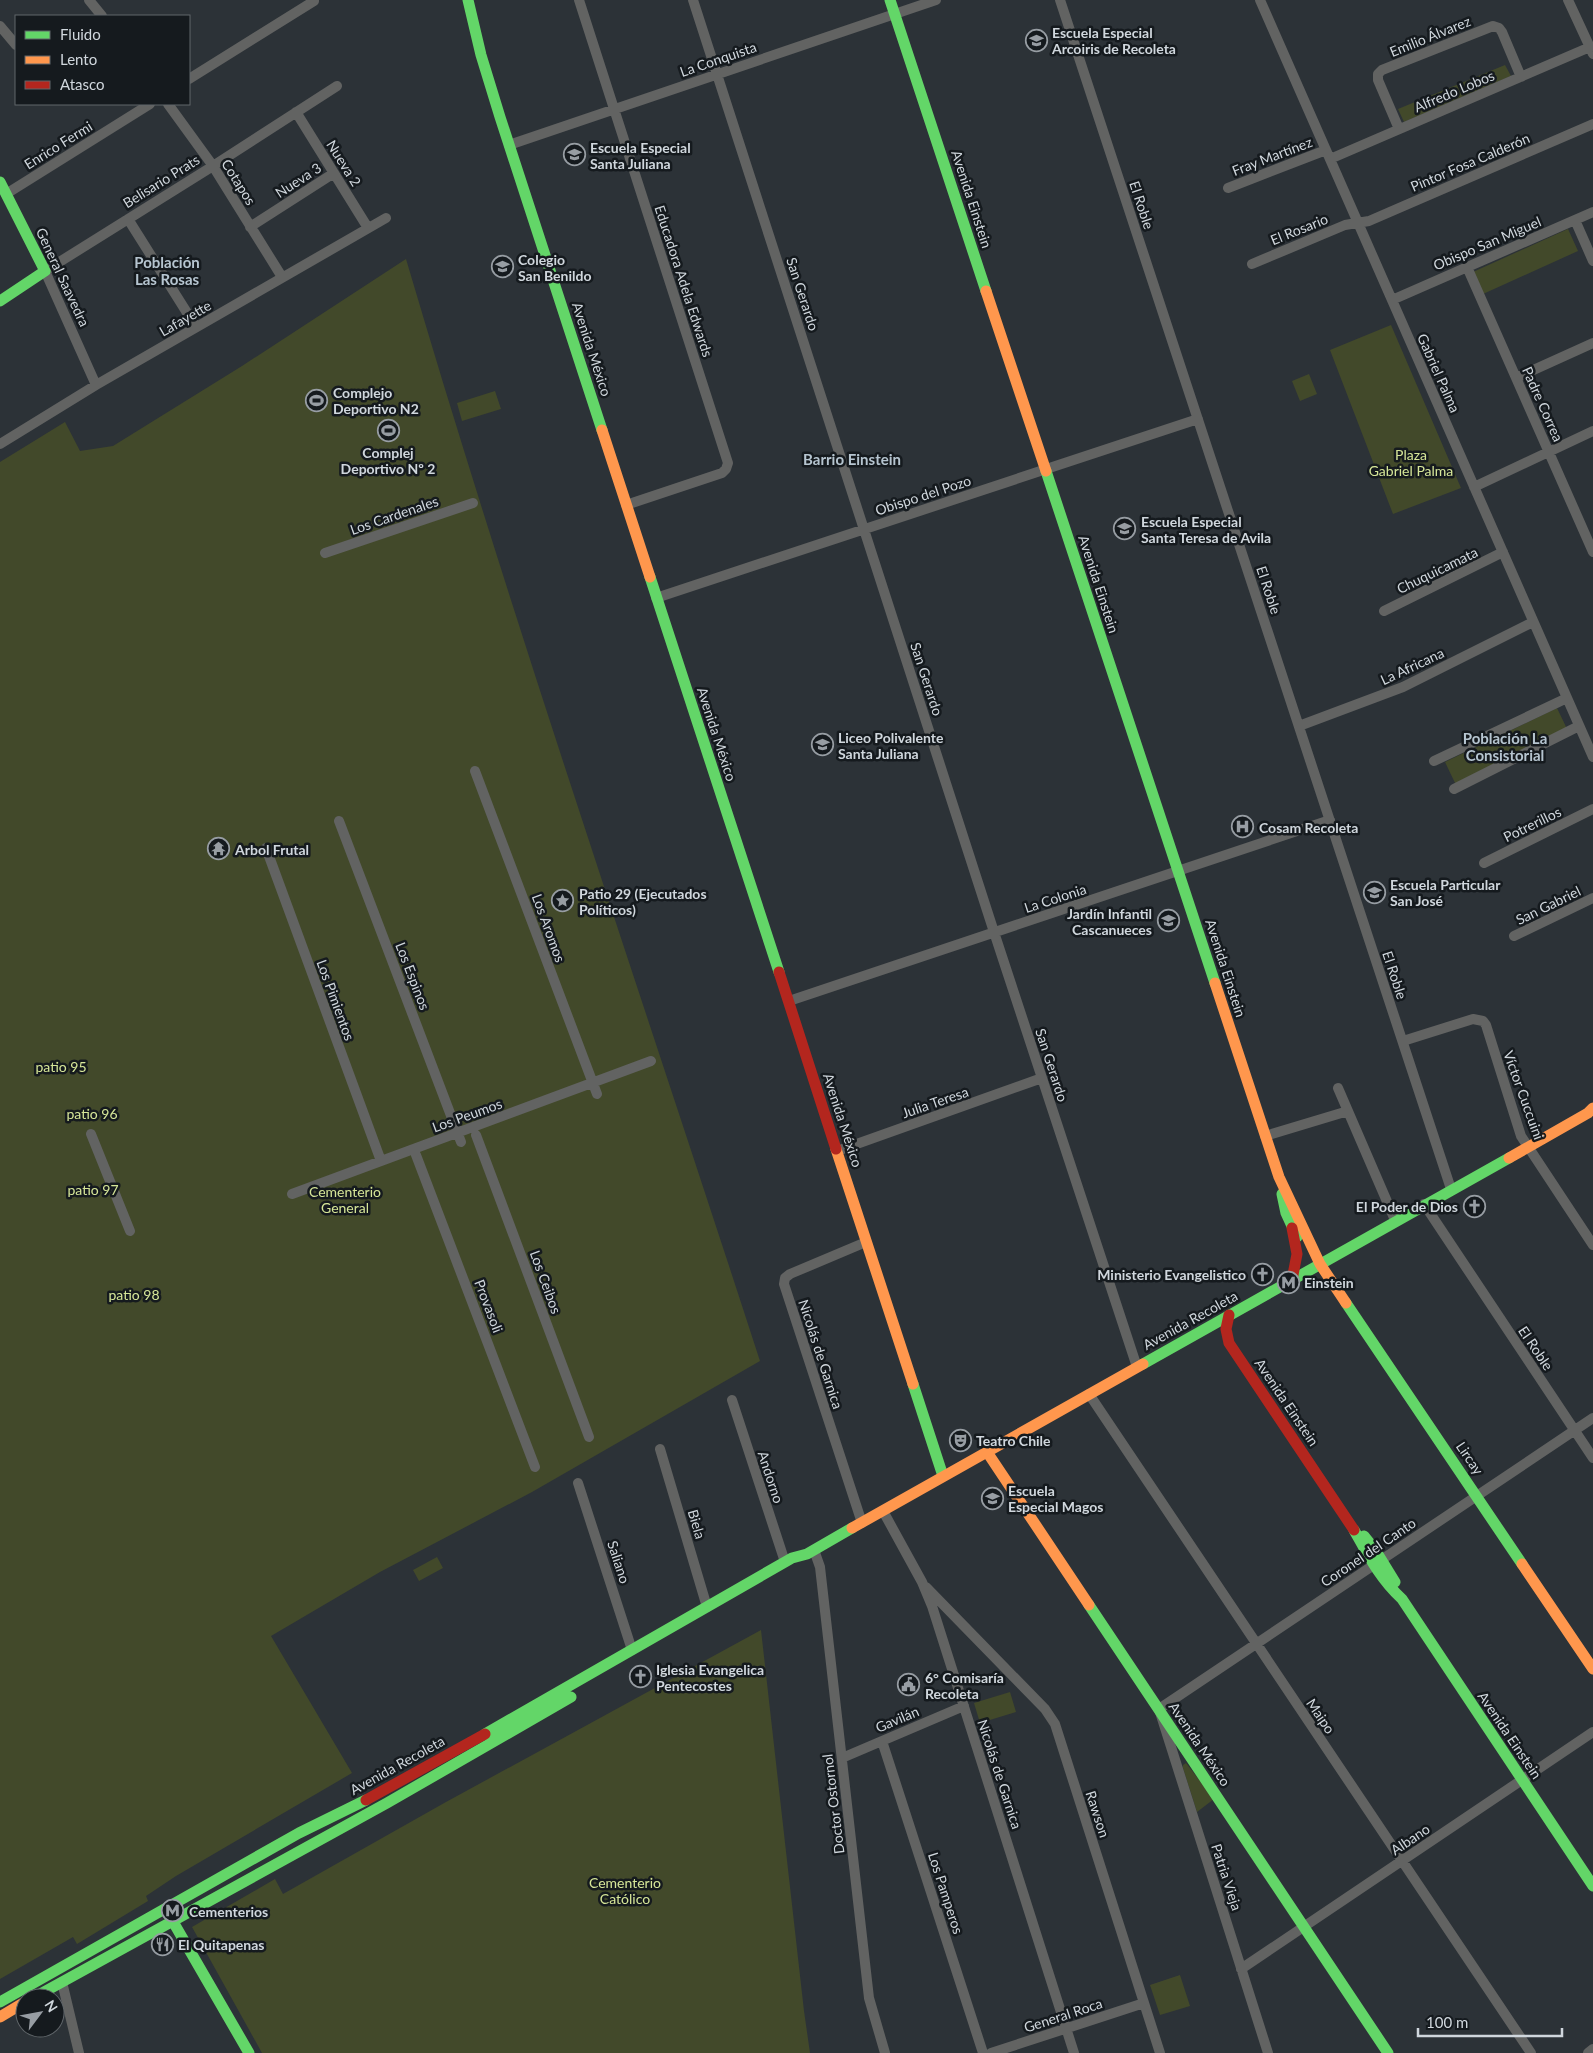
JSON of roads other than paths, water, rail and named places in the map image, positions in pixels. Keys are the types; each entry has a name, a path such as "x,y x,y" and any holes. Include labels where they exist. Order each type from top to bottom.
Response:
{"main road":[{"name":"Avenida México","path":"468,0 490,87 944,1476"},
{"name":"Avenida Einstein","path":"890,0 1265,1136 1279,1177 1320,1264"},
{"name":"General Saavedra","path":"0,182 45,271"},
{"name":"Belisario Prats","path":"0,301 45,271"},
{"name":"Avenida Recoleta","path":"0,2002 313,1825 381,1793 784,1562 810,1552 862,1523 1395,1220 1591,1111"},
{"name":"Avenida Einstein","path":"1279,1177 1284,1208 1292,1228 1305,1248 1320,1264"},
{"path":"1292,1228 1298,1254 1292,1280"},
{"name":"Lircay","path":"1320,1264 1593,1669"},
{"path":"1229,1315 1226,1324 1226,1334 1229,1343"},
{"name":"Avenida Einstein","path":"1202,1330 1212,1332 1229,1343 1377,1562 1389,1587 1402,1599 1593,1886"},
{"name":"Avenida México","path":"987,1452 1388,2053"},
{"name":"Avenida Recoleta","path":"51,1988 387,1803 797,1566 810,1552"},
{"path":"166,1908 249,2053"},
{"path":"0,2017 15,2008"}],"street":[{"path":"89,0 101,15"},
{"name":"Educadora Adela Edwards","path":"579,0 728,463 722,473 626,505"},
{"name":"San Gerardo","path":"693,0 994,932 1137,1367"},
{"name":"La Conquista","path":"509,145 936,0"},
{"name":"El Roble","path":"1060,0 1451,1189"},
{"name":"Gabriel Palma","path":"1260,0 1592,753"},
{"path":"1568,0 1591,51"},
{"path":"190,78 314,1"},
{"path":"0,26 15,44"},
{"name":"Emilio Álvarez","path":"1399,130 1378,80 1378,74 1382,70 1494,26 1502,32 1521,77"},
{"name":"Alfredo Lobos","path":"1328,155 1399,130 1521,77 1591,51"},
{"name":"Belisario Prats","path":"45,271 337,86"},
{"name":"Enrico Fermi","path":"6,194 148,105"},
{"name":"Cotapos","path":"169,105 213,166 282,277"},
{"name":"Nueva 2","path":"296,112 368,228"},
{"name":"Pintor Fosa Calderón","path":"1358,223 1369,221 1593,124"},
{"name":"Fray Martínez","path":"1228,188 1328,155"},
{"name":"Nueva 3","path":"250,226 334,173"},
{"name":"Obispo San Miguel","path":"1392,300 1593,212"},
{"name":"Lafayette","path":"0,444 96,385 386,218"},
{"path":"128,219 196,327"},
{"path":"1575,220 1593,260"},
{"name":"El Rosario","path":"1252,264 1345,226 1358,223"},
{"name":"Padre Correa","path":"1467,267 1593,552"},
{"name":"General Saavedra","path":"45,271 96,385"},
{"path":"1516,378 1593,343"},
{"name":"Obispo del Pozo","path":"656,598 1198,419"},
{"path":"1474,487 1593,432"},
{"name":"Los Cardenales","path":"325,553 473,503"},
{"name":"Chuquicamata","path":"1384,611 1503,552"},
{"name":"La Africana","path":"1299,726 1403,687 1534,622"},
{"path":"1434,761 1567,698"},
{"path":"1454,789 1579,726"},
{"name":"Los Aromos","path":"475,771 597,1094"},
{"name":"Potrerillos","path":"1484,863 1593,809"},
{"name":"La Colonia","path":"788,1001 1330,820"},
{"name":"Los Espinos","path":"339,821 459,1137"},
{"name":"Los Pimientos","path":"266,848 381,1161"},
{"name":"San Gabriel","path":"1514,936 1593,898"},
{"name":"Víctor Cuccuini","path":"1403,1041 1474,1019 1483,1021 1486,1025 1518,1127 1527,1146 1593,1245"},
{"name":"Los Peumos","path":"292,1194 381,1161 459,1137 592,1083 652,1061"},
{"name":"Julia Teresa","path":"837,1151 1042,1078"},
{"path":"1338,1088 1395,1220"},
{"path":"1265,1136 1348,1111"},
{"path":"91,1134 130,1231"},
{"name":"Los Ceibos","path":"476,1135 589,1437"},
{"name":"Provasoli","path":"416,1155 535,1467"},
{"name":"El Roble","path":"1424,1204 1593,1458"},
{"name":"Nicolás de Garnica","path":"862,1523 784,1284 785,1278 790,1274 866,1242"},
{"name":"Maipo","path":"1089,1394 1531,2053"},
{"name":"Andorno","path":"732,1400 784,1562"},
{"name":"Coronel del Canto","path":"1159,1709 1593,1418"},
{"name":"Biela","path":"660,1449 707,1607"},
{"name":"Saliano","path":"578,1483 632,1650"},
{"name":"Nicolás de Garnica","path":"882,1511 922,1582 938,1626 1074,2053"},
{"name":"Doctor Ostornol","path":"810,1552 820,1567 869,1998 885,2053"},
{"name":"Rawson","path":"922,1582 1045,1708 1055,1724 1160,2053"},
{"path":"938,1626 955,1616"},
{"name":"Gavilán","path":"842,1758 964,1706"},
{"name":"Patria Vieja","path":"1159,1709 1268,2053"},
{"name":"Albano","path":"1242,1969 1593,1732"},
{"name":"Los Pamperos","path":"882,1741 984,2053"},
{"path":"62,1982 78,2053"},
{"name":"General Roca","path":"991,2053 1144,2002"},
{"path":"1588,2053 1593,2050"}],"place":[{"name":"Escuela Especial Arcoiris de Recoleta","path":"1036,40"},
{"name":"Escuela Especial Santa Juliana","path":"574,155"},
{"name":"Colegio San Benildo","path":"502,267"},
{"name":"Complejo Deportivo N2","path":"317,400"},
{"name":"Complej Deportivo Nº 2","path":"388,430"},
{"name":"Escuela Especial Santa Teresa de Avila","path":"1125,529"},
{"name":"Liceo Polivalente Santa Juliana","path":"822,745"},
{"name":"Cosam Recoleta","path":"1243,827"},
{"name":"Arbol Frutal","path":"219,849"},
{"name":"Escuela Particular San José","path":"1374,892"},
{"name":"Patio 29 (Ejecutados Políticos)","path":"563,901"},
{"name":"Jardín Infantil Cascanueces","path":"1168,921"},
{"name":"El Poder de Dios","path":"1474,1206"},
{"name":"Ministerio Evangelistico","path":"1262,1274"},
{"name":"Einstein","path":"1288,1282"},
{"name":"Teatro Chile","path":"960,1440"},
{"name":"Escuela Especial Magos","path":"992,1498"},
{"name":"Iglesia Evangelica Pentecostes","path":"640,1677"},
{"name":"6° Comisaría Recoleta","path":"909,1685"},
{"name":"Cementerios","path":"173,1911"},
{"name":"El Quitapenas","path":"162,1944"}],"district":[{"name":"Población Las Rosas","path":"167,270"},
{"name":"Barrio Einstein","path":"852,459"},
{"name":"Población La Consistorial","path":"1505,746"}],"park label":[{"name":"Plaza Gabriel Palma","path":"1411,462"},
{"name":"patio 95","path":"61,1066"},
{"name":"patio 96","path":"92,1113"},
{"name":"patio 97","path":"93,1189"},
{"name":"Cementerio General","path":"345,1200"},
{"name":"patio 98","path":"134,1294"},
{"name":"Cementerio Católico","path":"625,1890"}]}
